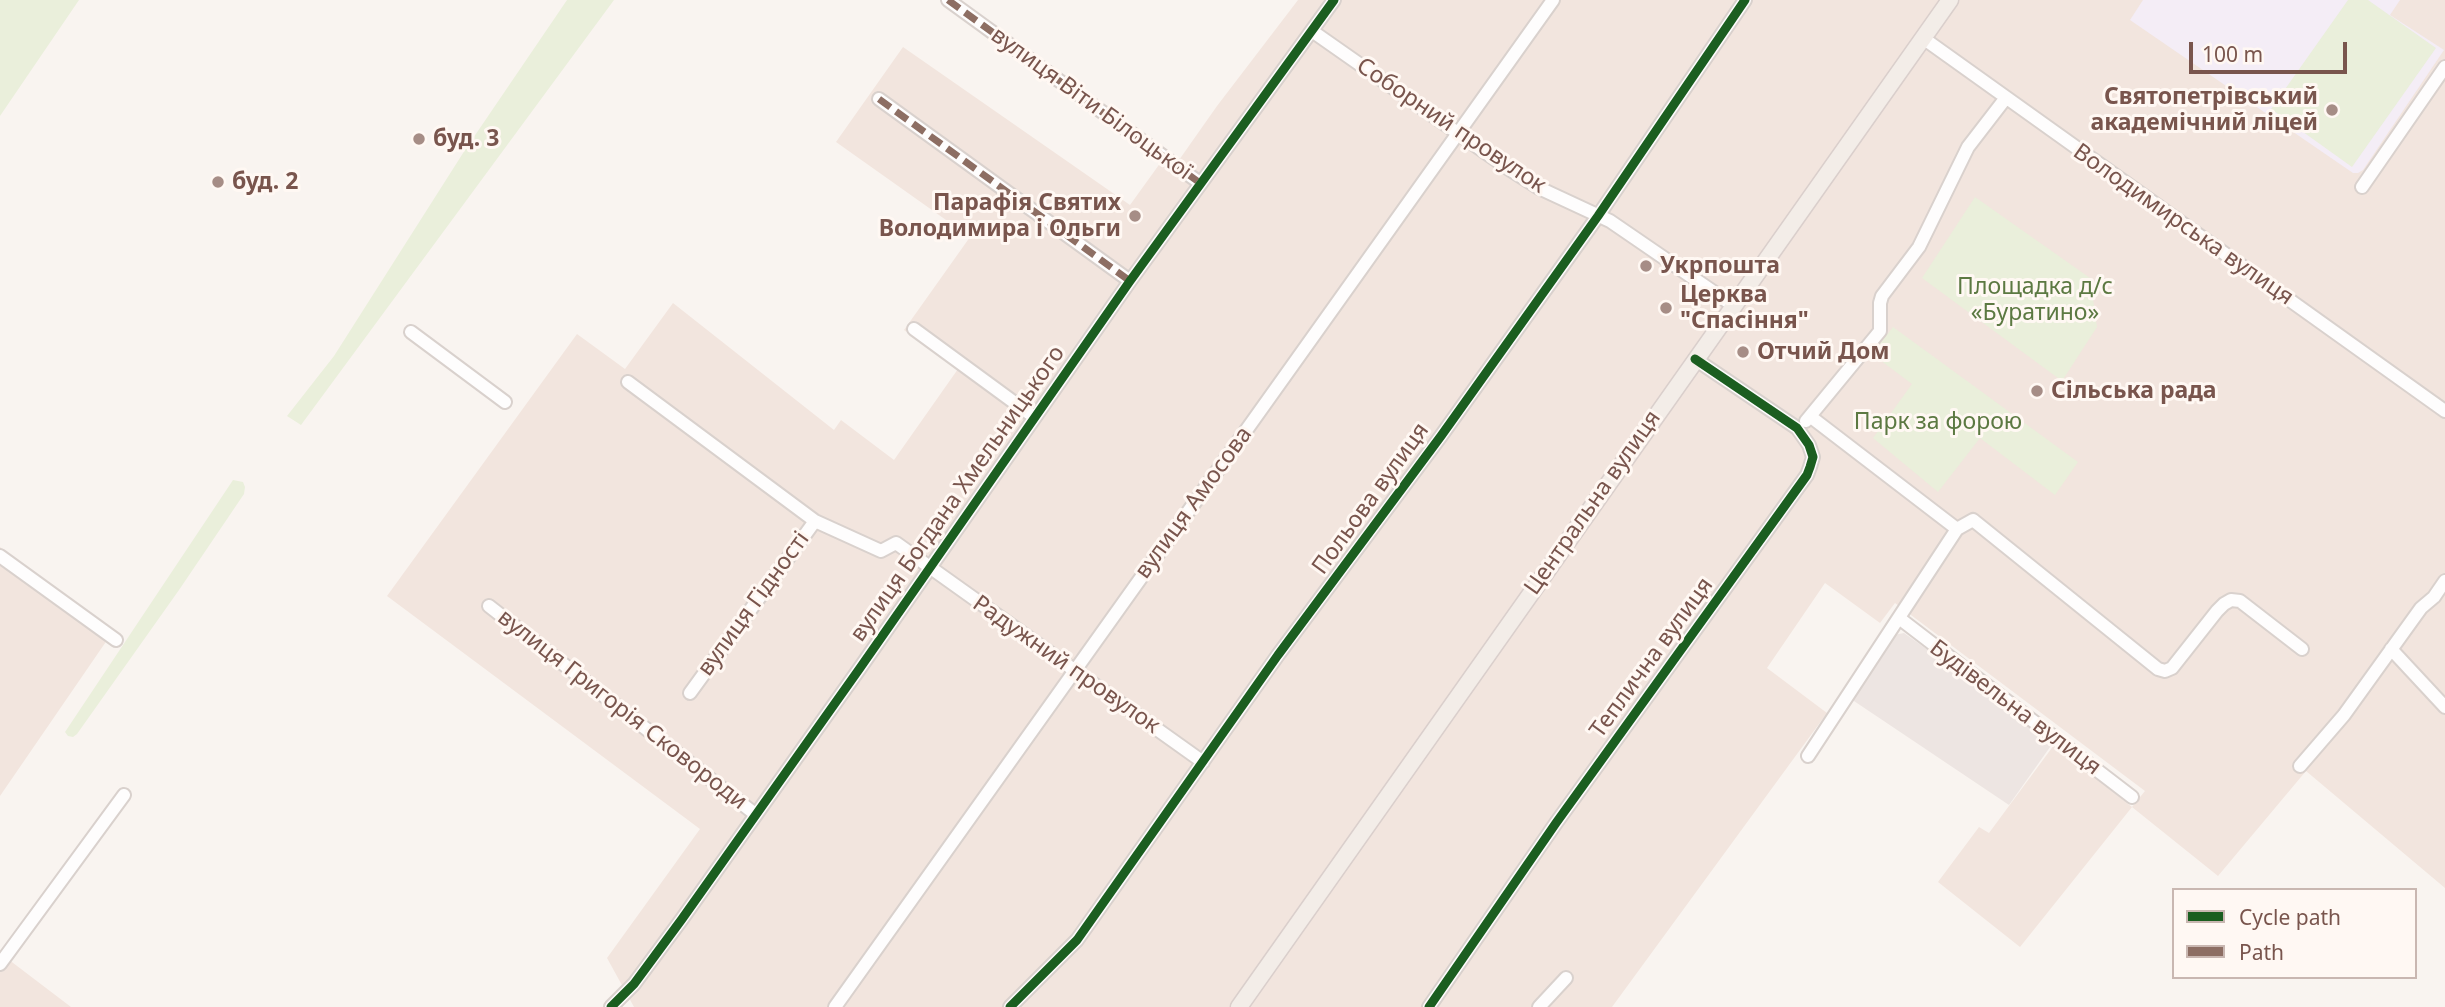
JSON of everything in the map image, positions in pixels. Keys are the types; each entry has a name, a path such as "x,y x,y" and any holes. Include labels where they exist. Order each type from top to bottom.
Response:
{"main road":[{"name":"Центральна вулиця","path":"1239,1007 1950,0"}],"street":[{"name":"вулиця Віти Білоцької","path":"948,0 1200,183"},
{"name":"вулиця Богдана Хмельницького","path":"611,1007 634,984 1130,281 1334,0"},
{"name":"вулиця Амосова","path":"835,1007 1553,0"},
{"name":"Польова вулиця","path":"1010,1007 1077,940 1278,655 1441,436 1598,216 1745,0"},
{"name":"Соборний провулок","path":"1312,31 1539,188 1609,220 1734,306"},
{"name":"Володимирська вулиця","path":"1923,38 2445,411"},
{"path":"2362,187 2445,67"},
{"path":"879,99 1130,281"},
{"path":"1695,359 1797,428 1811,417 1880,331 1882,296 1919,247 1968,147 2005,99"},
{"path":"914,329 1034,417"},
{"path":"411,332 505,402"},
{"path":"628,382 815,521"},
{"path":"1811,417 1859,451 1957,529"},
{"name":"Теплична вулиця","path":"1429,1007 1564,812 1807,475 1812,457 1809,445 1797,428"},
{"path":"1808,756 1957,529 1973,520 2158,669 2165,671 2172,668 2217,611 2231,600 2240,601 2302,649"},
{"name":"вулиця Гідності","path":"690,693 815,521 881,551 896,543 930,568"},
{"path":"0,556 116,640"},
{"name":"Радужний провулок","path":"930,568 1203,762"},
{"path":"2300,766 2344,715 2421,608 2445,582"},
{"name":"вулиця Григорія Сковороди","path":"489,606 755,814"},
{"name":"Будівельна вулиця","path":"1899,618 2132,797"},
{"path":"2390,649 2445,707"},
{"path":"0,964 124,795"},
{"path":"1539,1007 1566,978"}],"shaded area":[{"path":"1298,0 2445,0 2445,888 2306,771 2218,876 2132,807 2145,791 1895,603 1880,623 1825,583 1767,668 1827,713 1612,1007 634,1007 607,958 700,829 387,596 577,334 625,369 673,303 834,430 841,420 894,460 958,369 904,330 970,237 836,142 903,47 1130,205 1161,162 1172,170"},
{"name":"Святопетрівський академічний ліцей","path":"2143,0 2400,0 2390,15 2444,50 2363,170 2353,173 2130,20"},
{"path":"0,547 114,630 0,796"},
{"path":"1904,633 2055,740 2009,805 1851,699 1889,636"},
{"path":"2054,745 2132,807 2020,947 1938,882 1979,827 1989,833"},
{"path":"0,953 71,1007 0,1007"}],"green space":[{"path":"0,0 79,0 0,116"},
{"path":"567,0 614,0 301,425 287,416 334,356 465,150"},
{"path":"2348,0 2368,0 2436,48 2352,167 2271,109"},
{"name":"Площадка д/с «Буратино»","path":"1975,197 2090,278 2097,327 2062,381 1922,278"},
{"name":"Парк за форою","path":"1893,327 2078,462 2055,495 1980,438 1938,492 1873,438 1912,384 1872,354"},
{"path":"233,480 243,482 244,494 77,734 68,736 65,732"}],"marked path":[{"path":"948,0 1200,183"},
{"path":"879,99 1130,281"}],"cycle path":[{"path":"611,1007 634,984 682,919 1130,281 1334,0"},
{"path":"1010,1007 1077,940 1278,655 1441,436 1598,216 1745,0"},
{"path":"1429,1007 1556,823 1807,475 1813,457 1809,445 1797,428 1695,359"}],"place":[{"name":"Святопетрівський академічний ліцей","path":"2332,110"},
{"name":"буд. 3","path":"419,139"},
{"name":"буд. 2","path":"218,182"},
{"name":"Парафія Святих Володимира і Ольги","path":"1135,216"},
{"name":"Укрпошта","path":"1646,266"},
{"name":"Церква \"Спасіння\"","path":"1666,308"},
{"name":"Отчий Дом","path":"1743,352"},
{"name":"Сільська рада","path":"2037,391"}]}
